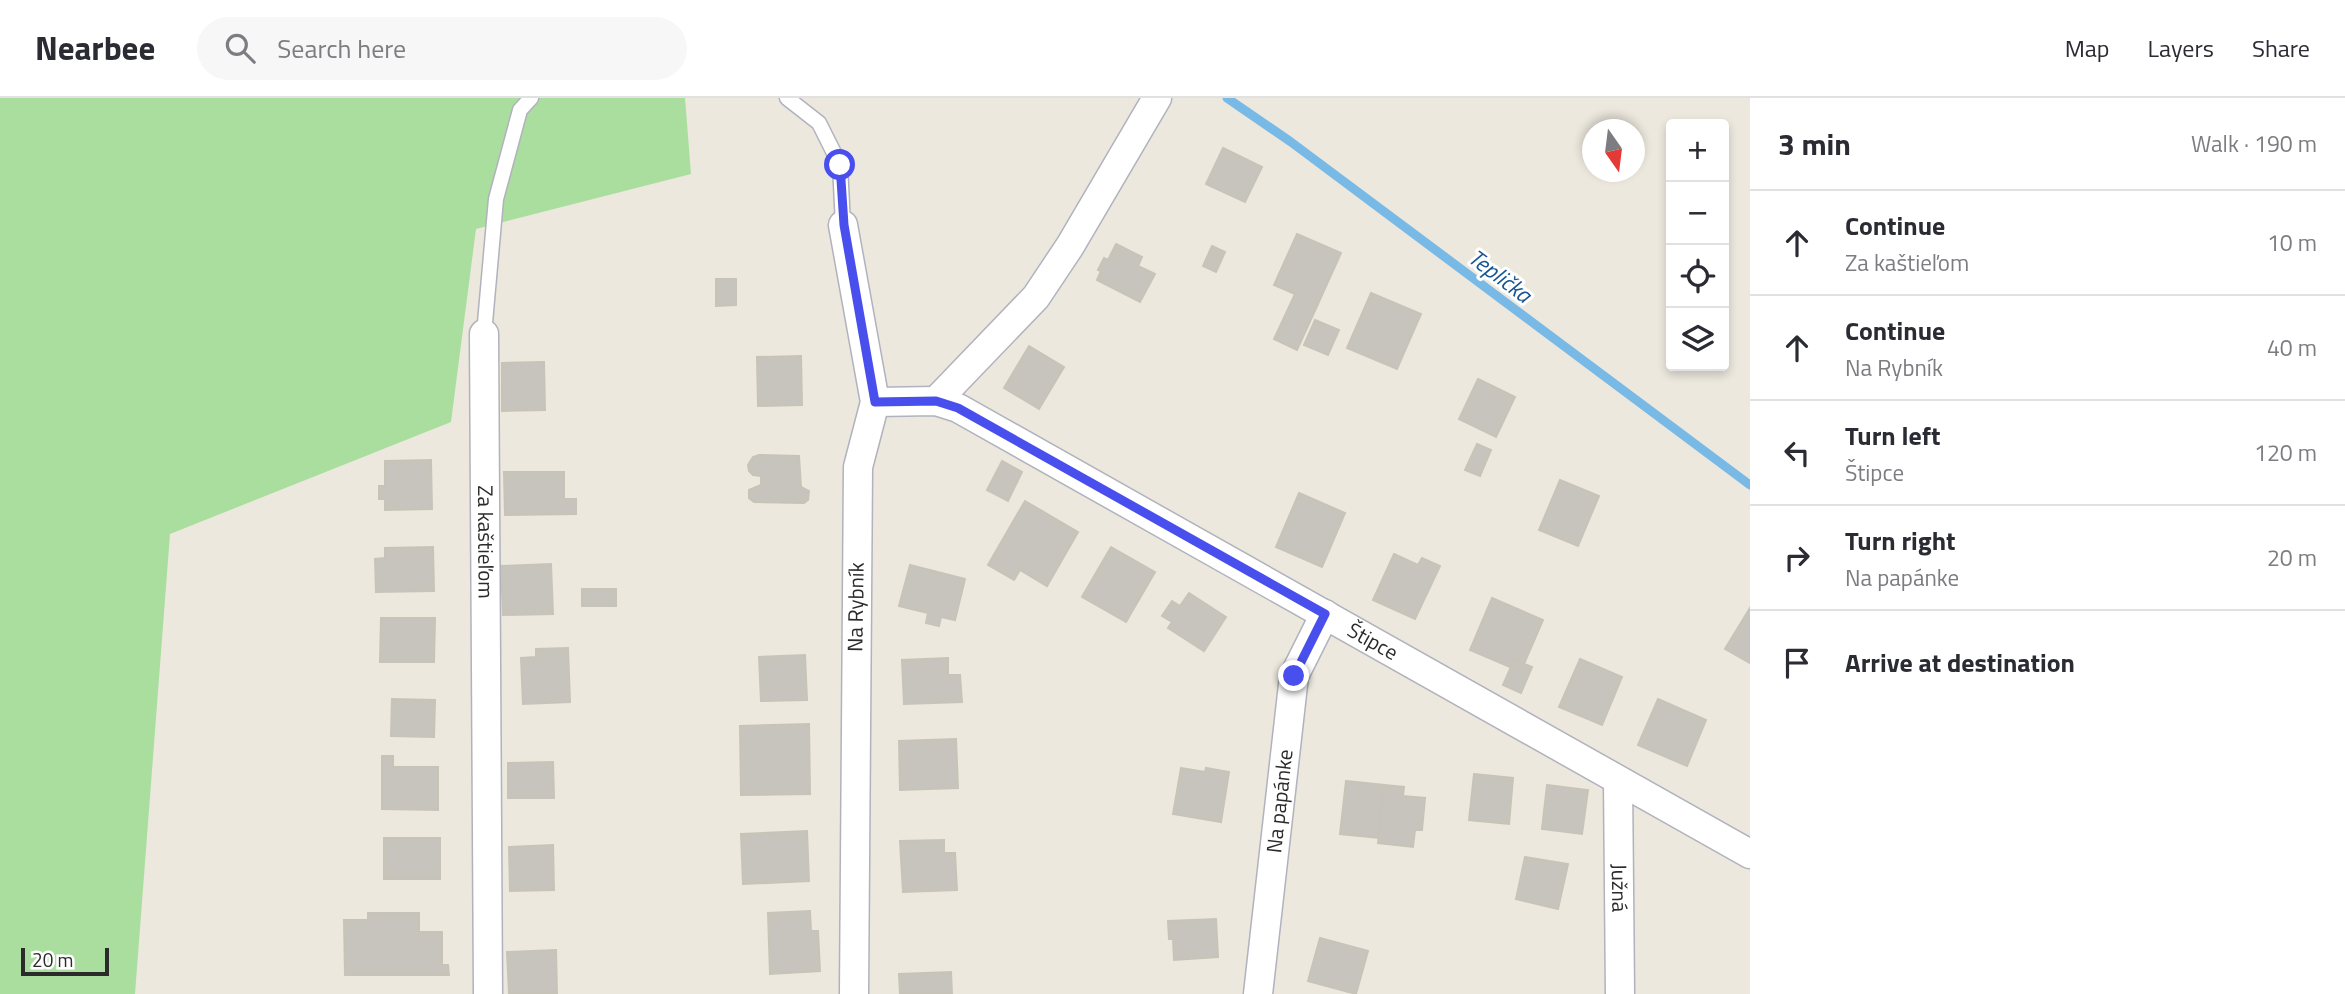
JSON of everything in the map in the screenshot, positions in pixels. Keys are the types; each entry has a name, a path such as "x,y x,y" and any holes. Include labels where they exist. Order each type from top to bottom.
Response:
{"street":[{"path":"936,401 1036,297 1070,246 1157,98"},
{"name":"Na Rybník","path":"844,225 875,402 858,467 854,994"},
{"name":"Za kaštieľom","path":"484,334 488,994"},
{"name":"Štipce","path":"875,402 936,401 958,408 1750,854"},
{"name":"Na papánke","path":"1258,994 1294,676 1325,614"},
{"name":"Južná","path":"1618,781 1619,994"}],"lane":[{"name":"Za kaštieľom","path":"484,334 496,200 520,110 531,98"},
{"path":"787,98 819,123 840,165 844,225"}],"green space":[{"path":"0,98 685,98 691,174 476,229 451,422 170,534 135,994 0,994"}],"building":[{"path":"1223,148 1262,167 1245,202 1206,184"},
{"path":"1297,234 1341,253 1318,304 1274,285"},
{"path":"1116,244 1142,257 1138,266 1155,274 1140,302 1097,280 1104,258 1108,260"},
{"path":"1212,246 1225,252 1216,272 1203,266"},
{"path":"716,279 736,279 736,305 716,306"},
{"path":"1371,293 1421,314 1397,369 1347,348"},
{"path":"1295,294 1318,304 1297,350 1274,339"},
{"path":"1315,320 1339,330 1328,355 1304,345"},
{"path":"1029,346 1064,367 1039,409 1004,388"},
{"path":"801,356 802,405 758,406 757,357"},
{"path":"544,362 545,410 502,411 502,363"},
{"path":"1478,379 1515,397 1496,437 1459,419"},
{"path":"1477,444 1491,450 1480,476 1465,470"},
{"path":"799,456 801,487 809,491 808,500 804,503 754,502 749,498 749,490 761,485 761,476 753,475 748,465 753,457"},
{"path":"431,460 432,509 385,510 385,499 379,499 379,486 385,486 385,461"},
{"path":"1002,461 1022,472 1008,501 987,490"},
{"path":"504,472 564,472 564,499 576,499 576,514 505,515"},
{"path":"1560,480 1599,496 1578,546 1539,530"},
{"path":"1299,493 1345,513 1322,567 1276,547"},
{"path":"1025,501 1078,532 1047,586 1020,570 1014,580 988,565"},
{"path":"433,547 434,591 376,592 375,559 385,558 385,548"},
{"path":"1111,547 1155,572 1126,622 1082,597"},
{"path":"1394,554 1418,565 1422,558 1440,566 1415,619 1373,600"},
{"path":"551,564 553,614 503,615 501,566"},
{"path":"910,565 965,579 955,620 941,617 939,626 926,623 928,613 899,606"},
{"path":"582,589 616,589 616,606 582,606"},
{"path":"1189,593 1226,617 1204,651 1168,628 1172,622 1162,616 1172,601 1180,606"},
{"path":"1492,598 1543,620 1524,664 1514,660 1510,667 1470,650"},
{"path":"1750,608 1750,663 1725,649"},
{"path":"381,618 435,618 434,662 380,662"},
{"path":"568,648 570,702 523,704 521,658 536,657 536,649"},
{"path":"805,655 807,700 761,701 759,657"},
{"path":"948,658 948,675 960,675 962,702 904,704 902,660"},
{"path":"1580,659 1622,677 1602,725 1559,707"},
{"path":"1514,660 1532,667 1521,693 1503,685"},
{"path":"392,699 435,700 434,737 391,736"},
{"path":"1658,699 1706,720 1687,766 1638,745"},
{"path":"809,724 810,794 741,795 740,726"},
{"path":"956,739 958,788 900,790 899,741"},
{"path":"382,756 393,756 393,767 438,767 438,810 382,809"},
{"path":"553,762 554,798 508,798 508,763"},
{"path":"1181,768 1229,772 1221,822 1173,814"},
{"path":"1474,774 1513,778 1509,824 1469,820"},
{"path":"1346,781 1384,785 1379,838 1340,834"},
{"path":"1384,785 1404,787 1403,796 1425,798 1422,830 1415,830 1413,847 1378,843"},
{"path":"1547,785 1588,790 1582,834 1542,829"},
{"path":"807,831 809,881 743,884 741,834"},
{"path":"384,838 440,838 440,879 384,879"},
{"path":"944,840 944,853 955,853 957,890 903,892 900,841"},
{"path":"553,845 554,890 510,891 509,847"},
{"path":"1525,857 1568,864 1558,909 1516,899"},
{"path":"810,911 811,931 818,931 820,971 770,974 768,913"},
{"path":"368,913 419,913 419,932 442,932 442,965 448,965 449,975 345,975 344,920 368,920"},
{"path":"1216,919 1218,957 1174,960 1173,939 1169,939 1168,921"},
{"path":"1320,938 1368,951 1356,994 1308,981"},
{"path":"556,950 557,994 509,994 507,952"},
{"path":"951,972 952,994 900,994 899,974"}],"waterway":[{"name":"Teplička","path":"1227,98 1291,142 1750,485"}],"route":[{"path":"840,165 844,225 875,402 936,401 958,408 1325,614 1294,676"}]}
